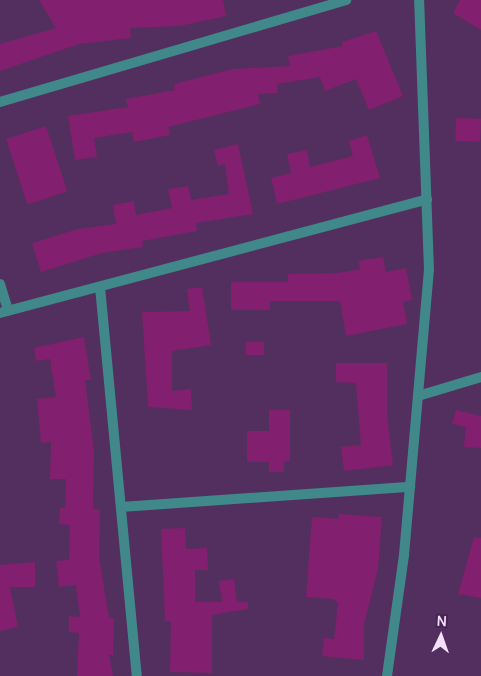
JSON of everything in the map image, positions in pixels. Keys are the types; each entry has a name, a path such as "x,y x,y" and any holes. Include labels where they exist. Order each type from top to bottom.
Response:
{"street":[{"path":"0,102 346,0"},
{"path":"387,676 410,487 429,270 419,0"},
{"path":"0,284 4,312 427,199"},
{"path":"100,287 137,676"},
{"path":"418,396 481,377"},
{"path":"121,507 410,487"}],"building":[{"path":"39,0 223,0 226,16 180,26 130,28 131,38 79,44 0,71 0,44 56,28"},
{"path":"460,0 481,0 481,30 453,13"},
{"path":"376,31 403,96 369,110 356,79 325,91 320,77 277,84 278,93 258,94 260,104 168,127 170,135 134,142 132,132 94,138 97,157 75,160 68,116 128,107 126,99 175,90 174,84 233,69 290,66 288,56 343,46 342,42"},
{"path":"456,118 481,119 480,142 455,141"},
{"path":"46,126 67,192 27,205 6,139"},
{"path":"367,135 380,178 277,204 271,178 291,173 287,154 307,150 310,167 353,156 349,141"},
{"path":"238,144 253,214 196,223 197,231 142,241 143,247 102,253 41,272 32,243 78,229 116,224 113,205 134,201 136,215 172,208 168,189 188,186 191,200 229,194 225,164 218,166 214,150"},
{"path":"383,257 386,272 406,268 412,300 403,302 407,324 346,336 340,301 270,301 270,310 231,310 231,282 288,282 288,274 338,273 360,269 358,261"},
{"path":"202,287 211,345 172,351 172,391 191,389 192,410 148,407 142,312 190,311 187,289"},
{"path":"84,337 91,380 85,380 94,453 93,509 100,509 99,557 109,618 114,618 113,655 109,655 113,676 77,676 79,633 69,632 69,616 80,617 76,585 59,587 56,561 69,560 70,525 59,524 60,508 65,508 66,479 50,479 51,442 41,443 37,399 56,397 50,359 36,361 34,348"},
{"path":"246,342 264,342 264,355 246,355"},
{"path":"336,363 387,363 387,416 393,465 344,471 341,447 361,445 356,383 336,382"},
{"path":"269,410 290,410 290,461 284,461 284,472 269,472 269,462 247,462 247,431 269,431"},
{"path":"456,410 481,416 481,448 464,447 466,427 452,424"},
{"path":"339,514 382,517 378,569 364,624 364,660 322,656 324,638 334,639 338,603 334,599 306,597 312,517 338,519"},
{"path":"185,528 186,549 207,548 208,570 195,570 195,602 222,602 219,581 234,579 237,602 248,602 248,609 212,615 212,673 170,672 171,621 165,621 161,529"},
{"path":"474,537 481,538 481,598 458,594"},
{"path":"35,562 35,587 10,587 18,627 0,631 0,565"}]}
